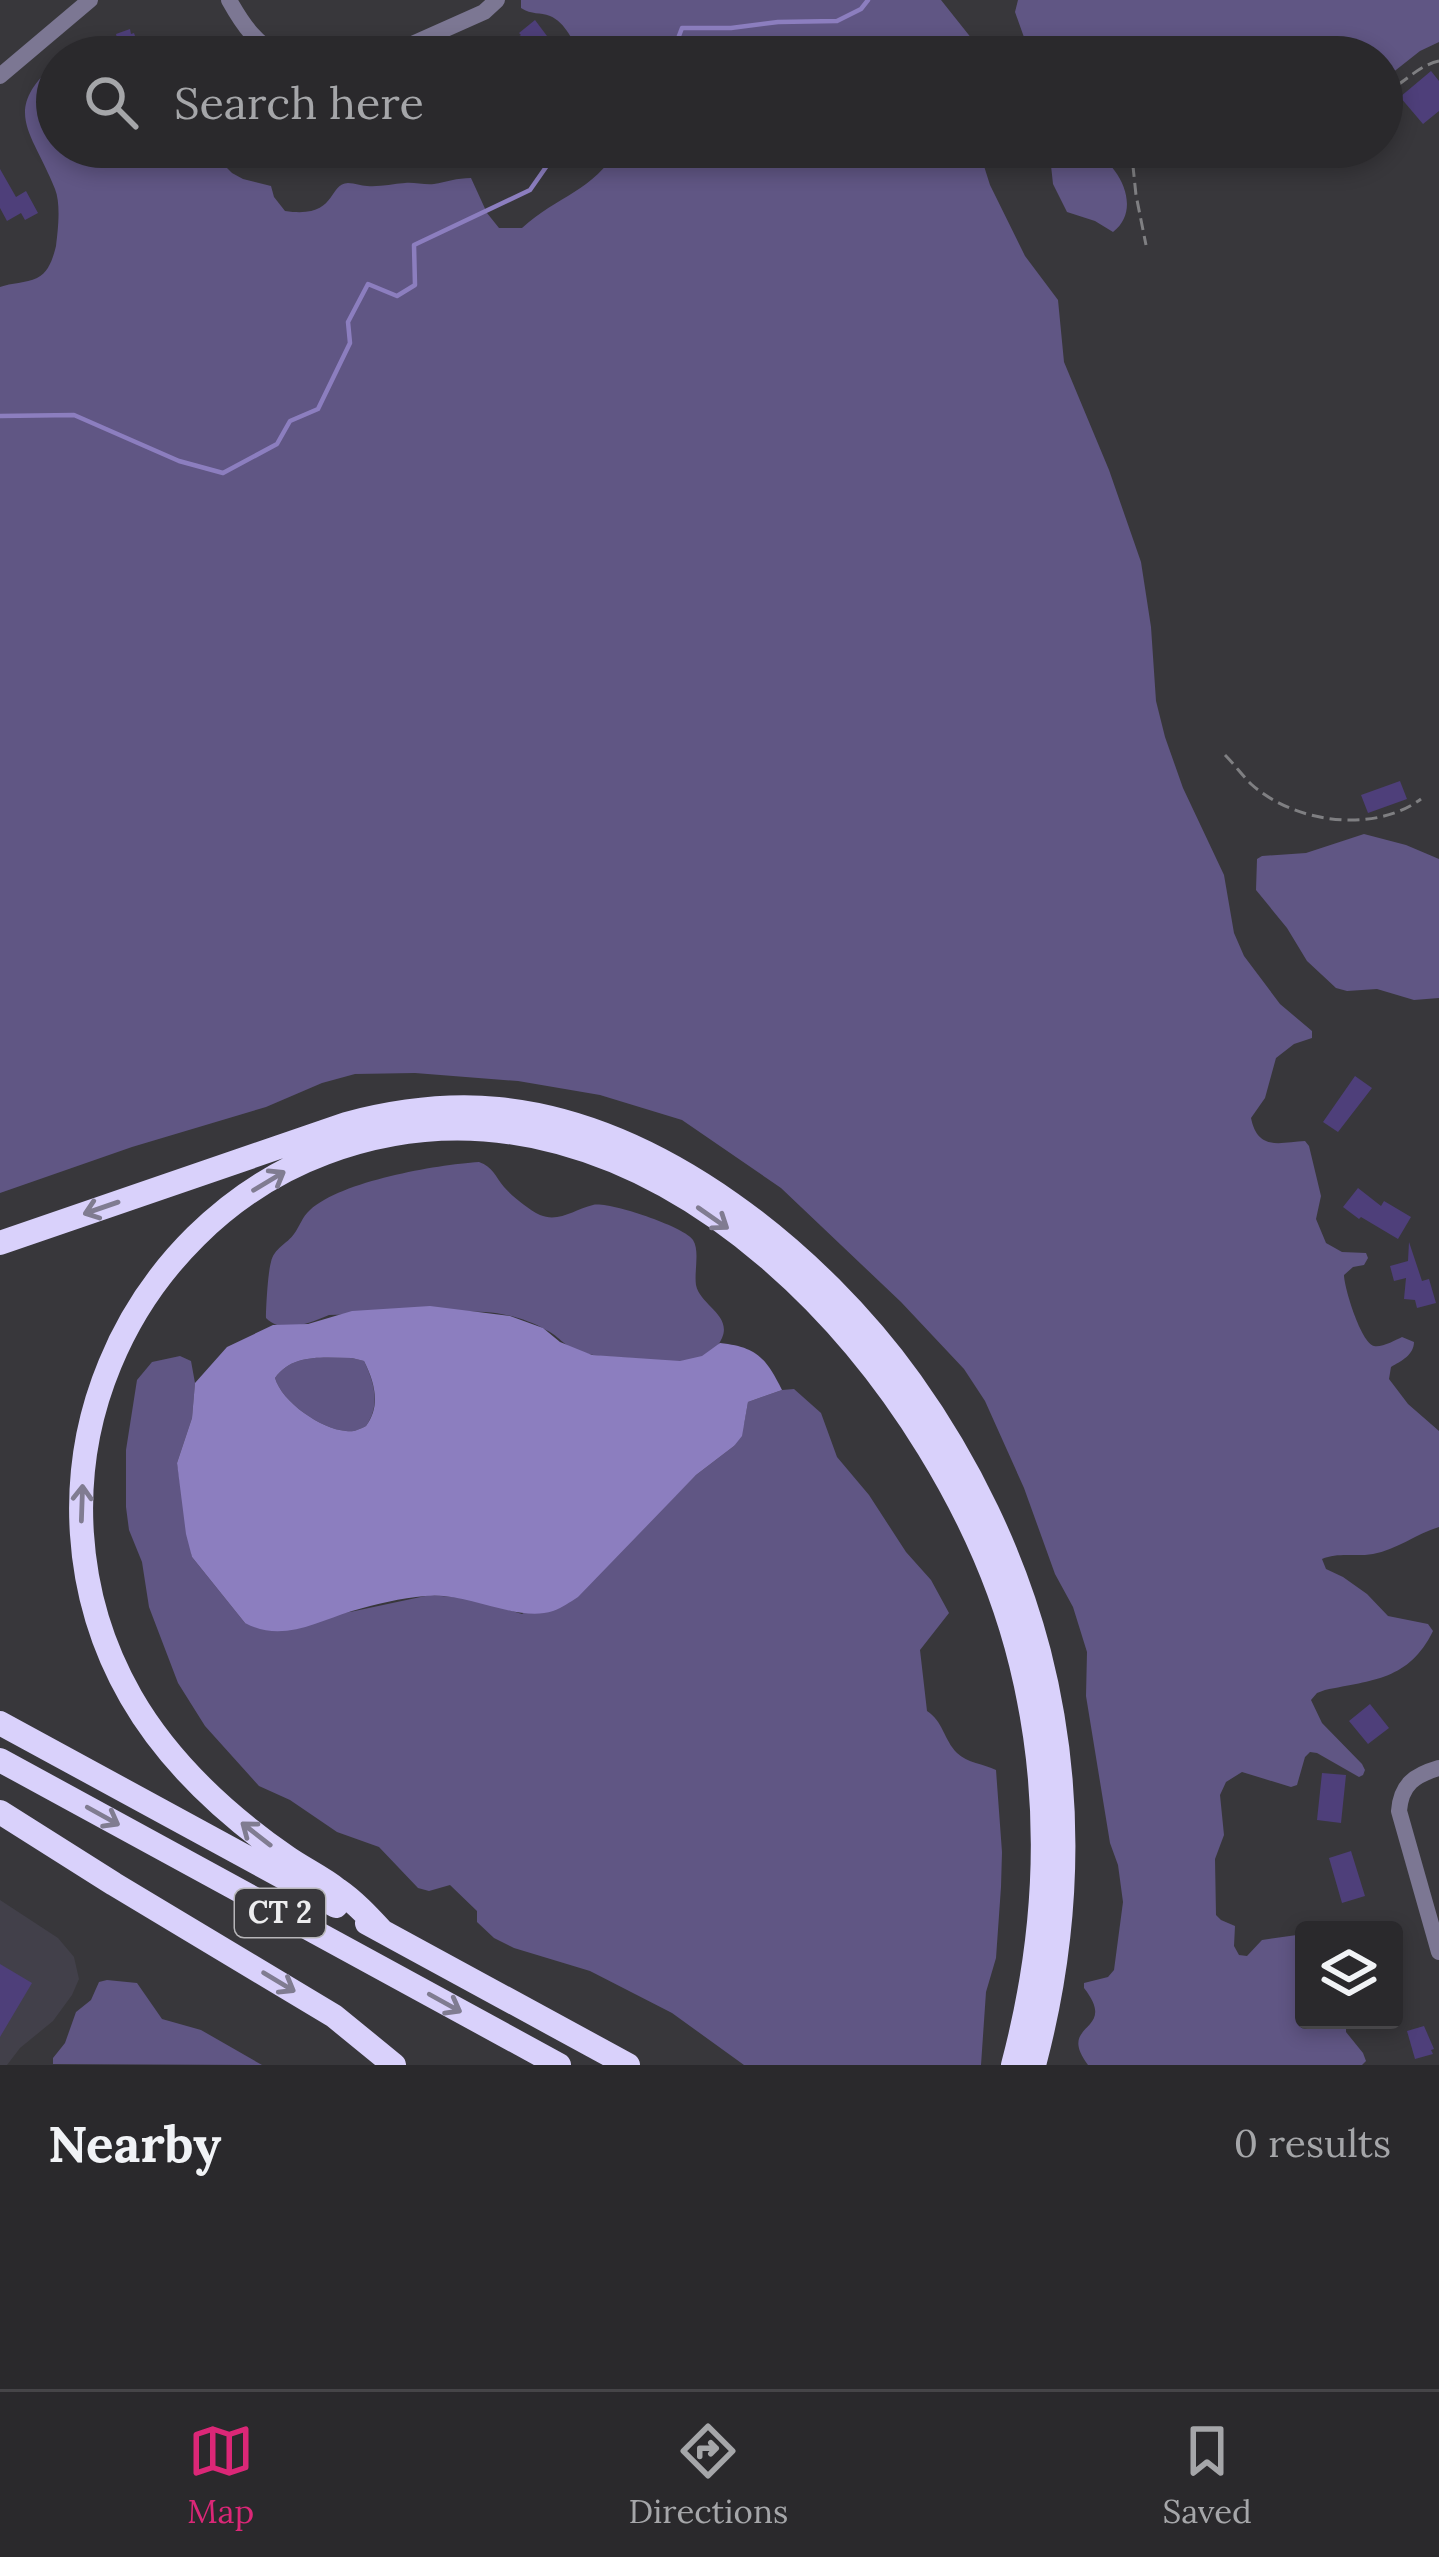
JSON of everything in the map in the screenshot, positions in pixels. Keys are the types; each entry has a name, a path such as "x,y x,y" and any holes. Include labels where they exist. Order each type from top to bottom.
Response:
{"highway":[{"path":"0,1243 346,1124 459,1107 528,1113 596,1131 683,1174 754,1221 839,1299 910,1381 976,1488 1027,1612 1052,1715 1064,1843 1056,1958 1034,2065"},
{"path":"382,1931 338,1889 273,1847 205,1790 163,1745 132,1698 100,1630 84,1564 81,1497 91,1422 116,1350 154,1285 194,1236 256,1188 317,1155 389,1135 467,1128 540,1136 634,1169 770,1261 872,1365 924,1438 958,1498 986,1556 1014,1635 1029,1700 1041,1794 1043,1882 1038,1947 1013,2065"},
{"name":"CT 2","path":"0,1723 628,2065"},
{"name":"CT 2","path":"0,1760 560,2065"},
{"path":"0,1812 334,2016 394,2065"}],"street":[{"path":"47,36 90,0"},
{"path":"230,0 253,36"},
{"path":"430,36 484,12 497,0"},
{"path":"0,76 36,46"},
{"path":"1439,1768 1412,1779 1401,1794 1399,1811 1439,1952"}],"path":[{"path":"1403,81 1423,65 1439,61"},
{"path":"1133,168 1146,245"},
{"path":"1225,755 1253,786 1287,806 1328,818 1365,820 1404,812 1421,799"}],"shaded area":[{"path":"521,0 941,0 970,36 570,36 550,16 521,8"},
{"path":"1018,0 1439,0 1439,42 1403,64 1403,36 1024,36 1015,12"},
{"path":"36,84 36,148 26,122 25,108"},
{"path":"46,168 227,168 243,179 271,186 285,211 302,212 323,206 348,183 430,184 471,178 499,228 522,228 604,168 985,168 1025,256 1058,300 1064,362 1141,562 1156,701 1165,737 1224,875 1234,933 1244,956 1280,1004 1312,1031 1312,1038 1276,1058 1265,1098 1251,1118 1254,1129 1272,1143 1305,1141 1309,1146 1321,1196 1316,1219 1326,1243 1342,1252 1366,1253 1368,1258 1344,1275 1359,1325 1374,1346 1402,1337 1414,1342 1409,1354 1391,1367 1389,1379 1408,1404 1439,1431 1439,1527 1381,1552 1322,1559 1326,1569 1367,1594 1388,1616 1428,1624 1433,1631 1401,1669 1325,1690 1311,1700 1322,1723 1362,1764 1363,1775 1310,1752 1297,1785 1242,1772 1226,1782 1220,1795 1224,1835 1215,1859 1216,1915 1235,1926 1234,1946 1239,1955 1247,1956 1262,1940 1295,1935 1295,2029 1346,2029 1363,2053 1366,2061 1362,2065 1088,2065 1079,2041 1095,2013 1084,1983 1108,1977 1114,1970 1123,1902 1086,1696 1087,1652 1024,1488 985,1401 964,1369 781,1188 682,1120 600,1095 518,1081 355,1074 0,1193 0,287 28,281 50,264 59,217 57,195"},
{"path":"1051,168 1112,168 1127,198 1122,222 1113,232 1067,212 1053,184"},
{"path":"1364,834 1439,859 1439,998 1414,1000 1377,989 1336,988 1307,961 1256,890 1257,859 1262,856 1306,853"},
{"path":"479,1162 516,1199 540,1215 560,1216 601,1205 646,1216 687,1235 696,1250 696,1285 723,1323 722,1338 715,1348 681,1361 595,1355 572,1348 532,1323 485,1312 329,1315 288,1327 266,1318 273,1257 310,1210 366,1183"},
{"path":"430,1306 510,1316 592,1355 680,1361 702,1356 720,1343 733,1345 759,1356 782,1390 748,1402 742,1436 734,1446 696,1475 578,1597 556,1610 524,1613 458,1598 425,1596 370,1606 299,1629 259,1629 245,1623 192,1557 186,1534 177,1463 192,1418 195,1383 227,1347 273,1325 308,1324 352,1311","holes":["310,1359 364,1361 375,1402 366,1426 354,1431 336,1429 304,1413 275,1378 291,1364"]},
{"path":"180,1356 191,1361 195,1383 192,1418 177,1463 192,1557 245,1623 350,1612 430,1595 474,1599 522,1614 618,1553 696,1475 734,1446 748,1402 794,1389 821,1413 837,1457 931,1580 949,1613 920,1650 927,1711 957,1753 996,1770 1001,1887 981,2065 744,2065 672,2013 590,1971 494,1938 477,1922 477,1911 450,1885 429,1891 418,1888 379,1847 337,1832 290,1800 259,1786 205,1726 178,1683 149,1607 142,1562 129,1530 126,1450 137,1380 152,1362"},
{"path":"300,1361 364,1361 374,1394 371,1418 356,1430 336,1429 314,1420 294,1405 275,1378"},
{"path":"0,1900 58,1938 74,1957 79,1979 53,2021 7,2065 0,2065"},
{"path":"99,1982 137,1983 162,2019 201,2030 262,2065 53,2064 76,2012 91,2000"}],"building":[{"path":"535,20 547,36 519,36"},
{"path":"1431,71 1439,81 1439,111 1423,124 1403,94"},
{"path":"0,169 16,197 26,191 38,213 25,220 21,213 7,221 0,208"},
{"path":"1400,781 1407,799 1368,813 1361,795"},
{"path":"1355,1076 1372,1088 1338,1132 1323,1122"},
{"path":"1358,1188 1381,1206 1384,1201 1411,1217 1398,1239 1343,1207"},
{"path":"1409,1242 1422,1281 1429,1279 1436,1303 1417,1308 1415,1300 1404,1299 1406,1278 1394,1281 1390,1266 1408,1261"},
{"path":"1370,1704 1389,1728 1368,1744 1349,1721"},
{"path":"1322,1773 1346,1775 1341,1823 1317,1820"},
{"path":"1351,1851 1365,1896 1342,1903 1329,1858"},
{"path":"0,1964 32,1983 0,2037"},
{"path":"1424,2026 1433,2054 1415,2059 1407,2031"}],"waterway":[{"path":"679,36 682,28 837,21 868,0"},
{"path":"0,416 74,415 179,461 223,473 277,444 290,421 318,409 350,343 348,322 368,284 397,296 415,285 414,245 530,190 545,168"}]}
